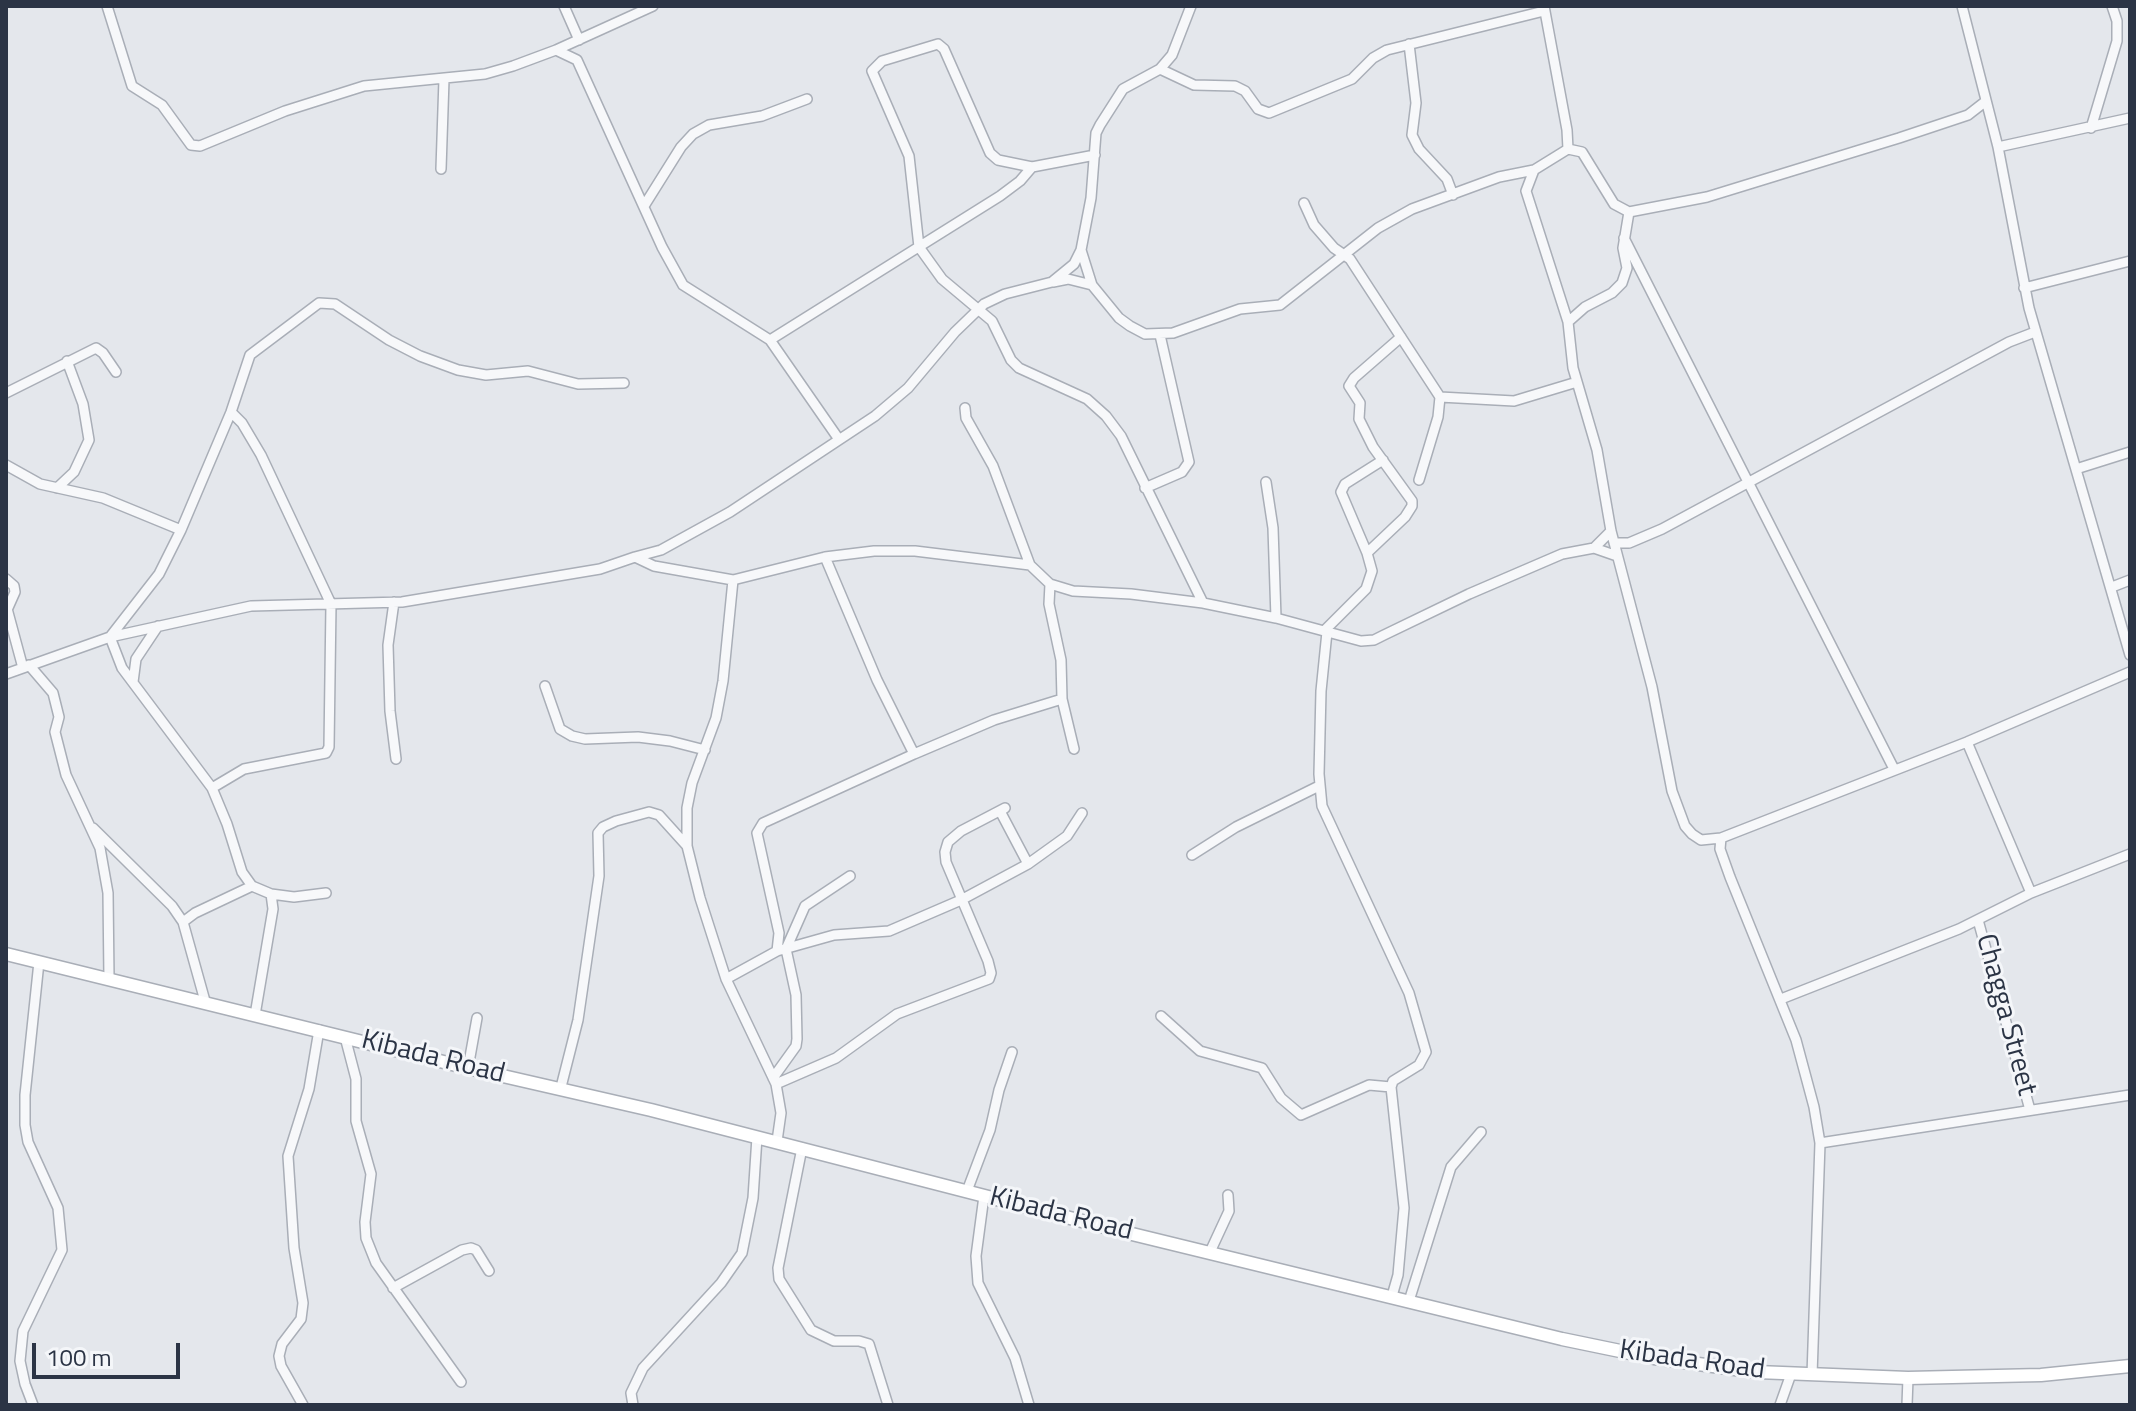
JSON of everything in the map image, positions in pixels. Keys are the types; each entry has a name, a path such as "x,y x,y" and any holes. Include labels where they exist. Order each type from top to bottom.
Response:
{"main road":[{"name":"Kibada Road","path":"6,954 468,1068 561,1087 984,1196 1562,1339 1654,1358 1724,1369 1908,1378 2041,1375 2130,1366"}],"street":[{"path":"107,6 132,86 162,105 191,145 200,146 285,111 364,86 485,74 556,50 653,6"},
{"path":"564,6 580,39 577,60 683,285 770,340 838,438"},
{"path":"1052,282 1074,264 1081,250 1091,198 1096,133 1123,89 1160,69 1172,55 1191,6"},
{"path":"1962,6 1998,147 2035,332 2130,655"},
{"path":"2091,128 2117,41 2117,21 2112,6"},
{"path":"1160,69 1194,85 1235,86 1245,91 1258,109 1269,113 1352,79 1373,58 1387,50 1544,8 1568,149"},
{"path":"1095,155 1032,167 998,160 990,153 944,49 938,44 882,61 872,71 909,156 919,247 942,279 992,321 1011,360 1019,368 1087,399 1106,416 1121,436 1203,603"},
{"path":"1409,44 1416,103 1412,135 1419,149 1447,179 1453,195"},
{"path":"556,50 577,60"},
{"path":"441,169 444,79"},
{"path":"644,206 681,147 693,134 709,125 762,116 807,99"},
{"path":"1081,250 1092,285 1119,318 1145,334 1160,335 1185,330 1240,309 1280,305 1342,254 1378,228 1412,209 1499,177 1534,170 1568,149 1582,152 1614,204 1629,212 1707,197 1899,138 1968,115 1986,101"},
{"path":"1998,147 2130,118"},
{"path":"770,340 1000,196 1032,167"},
{"path":"1534,170 1526,191 1568,322 1577,382 1597,450 1611,531 1652,687 1678,808 1692,834 1701,840 1721,838 1967,742 2130,672"},
{"path":"1304,203 1314,225 1350,259 1440,397 1438,417 1419,480"},
{"path":"1568,322 1622,283 1627,268 1623,248 1629,212"},
{"path":"1624,238 1894,769"},
{"path":"2024,288 2130,261"},
{"path":"6,674 110,637 251,606 394,602 600,569 661,550 730,512 875,416 908,388 976,310 1005,294 1052,282 1068,279 1092,285"},
{"path":"110,637 159,574 181,530 231,412 250,355 319,303 335,304 409,351 458,370 486,375 528,371 578,384 624,383"},
{"path":"1614,543 1629,543 1662,529 2009,342 2035,332"},
{"path":"1145,488 1182,472 1189,462 1160,335"},
{"path":"1367,553 1405,517 1412,501 1373,447 1359,419 1360,403 1349,386 1401,337"},
{"path":"6,393 96,348 116,372"},
{"path":"57,488 74,472 89,440 83,404 67,361"},
{"path":"1440,397 1514,401 1577,382"},
{"path":"965,408 966,418 993,466 1030,565 1050,584 1073,591 1203,603 1276,618 1361,641 1374,640 1538,562 1562,554 1594,548 1617,556"},
{"path":"212,788 244,769 326,753 329,747 331,604 261,455 242,423 231,412"},
{"path":"2076,469 2130,452"},
{"path":"1383,460 1345,484 1341,492 1372,571 1366,589 1326,631 1319,786 1329,825 1409,993 1426,1052 1419,1065 1393,1081 1391,1087 1404,1208 1398,1275 1392,1296"},
{"path":"6,465 40,484 103,498 181,530"},
{"path":"1266,482 1273,528 1276,618"},
{"path":"1594,548 1611,531"},
{"path":"635,557 654,566 733,580 825,557 895,550 1030,565"},
{"path":"825,557 877,680 914,754"},
{"path":"6,579 14,586 15,592 7,608 26,666 53,693 59,717 55,732 66,775 100,848 108,893 109,978"},
{"path":"733,580 723,681 716,718 692,783 687,808 687,846 726,979 774,1081 781,1113 777,1141"},
{"path":"2112,587 2130,580"},
{"path":"1050,584 1049,604 1061,660 1062,699 1074,749"},
{"path":"394,602 388,645 390,711 396,759"},
{"path":"133,682 136,659 158,626"},
{"path":"110,637 122,668 212,788 242,872 252,886 271,894 294,897 326,893"},
{"path":"545,686 560,729 572,736 585,739 638,737 705,750"},
{"path":"774,1081 796,1046 796,995 782,950 757,833 763,823 994,720 1062,699"},
{"path":"1967,742 2031,893"},
{"path":"1192,855 1236,827 1319,786"},
{"path":"774,1081 836,1058 897,1014 989,979 988,961 946,862 948,842 961,831 1003,810 1028,864"},
{"path":"561,1087 578,1020 599,876 598,833 616,821 649,812 659,815 687,846"},
{"path":"726,979 782,950 834,935 889,931 961,900 1028,864 1067,836 1082,813"},
{"path":"90,825 152,885 183,922 205,1001"},
{"path":"1721,838 1720,849 1730,877 1781,999 1807,1076 1820,1143 1812,1375"},
{"path":"1781,999 1853,972 1978,920 2031,893 2130,854"},
{"path":"782,950 805,906 850,876"},
{"path":"183,922 195,913 252,886"},
{"path":"255,1015 273,909 271,894"},
{"name":"Chagga Street","path":"1978,920 2030,1110"},
{"path":"33,1405 20,1361 23,1331 62,1250 58,1208 28,1142 25,1125 25,1095 39,962"},
{"path":"1161,1016 1200,1051 1262,1068 1281,1098 1301,1115 1369,1085 1391,1087"},
{"path":"468,1068 477,1018"},
{"path":"303,1405 281,1366 279,1356 282,1344 301,1319 303,1303 294,1248 288,1156 309,1089 319,1030"},
{"path":"345,1037 356,1079 356,1121 371,1174 366,1238 376,1263 461,1382"},
{"path":"967,1191 990,1130 1012,1052"},
{"path":"1820,1143 2130,1095"},
{"path":"1409,1301 1451,1167 1481,1132"},
{"path":"633,1405 631,1393 643,1368 721,1283 742,1253 753,1198 757,1137"},
{"path":"802,1148 778,1268 779,1279 811,1330 834,1341 869,1344 888,1405"},
{"path":"1210,1252 1229,1211 1228,1195"},
{"path":"984,1196 976,1256 978,1283 1015,1358 1029,1405"},
{"path":"393,1288 471,1248 476,1250 489,1271"},
{"path":"1780,1405 1791,1374"},
{"path":"1907,1405 1908,1378"}]}
